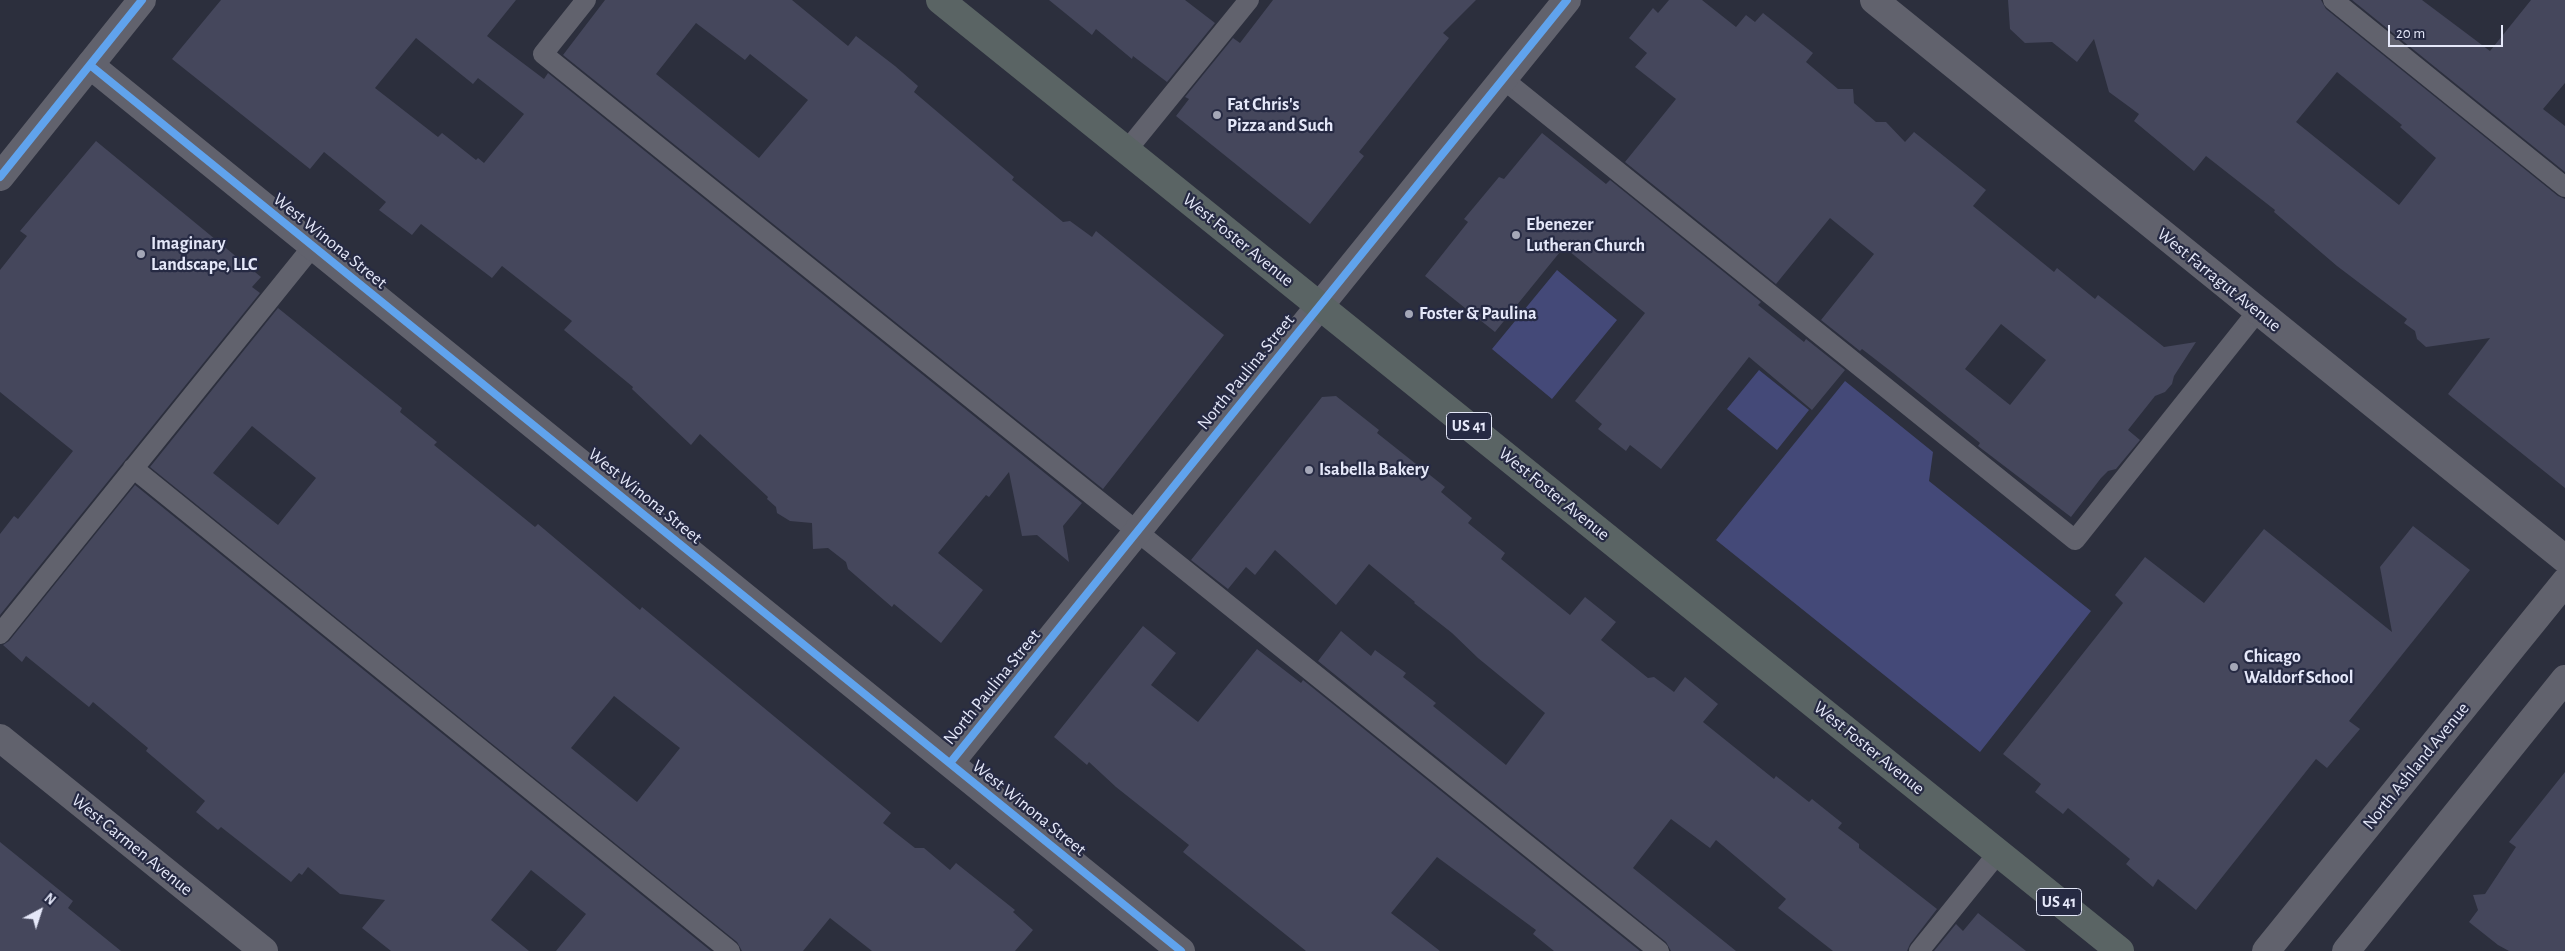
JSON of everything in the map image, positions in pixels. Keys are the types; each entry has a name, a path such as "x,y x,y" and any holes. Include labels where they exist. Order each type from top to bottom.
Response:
{"main road":[{"name":"West Foster Avenue","path":"940,0 2120,951"}],"street":[{"path":"0,177 142,0"},
{"name":"North Paulina Street","path":"950,763 1567,0"},
{"name":"West Farragut Avenue","path":"1874,0 2257,312 2565,558"},
{"name":"West Winona Street","path":"90,65 1181,951"},
{"name":"North Ashland Avenue","path":"2266,951 2565,582"},
{"path":"2346,951 2565,679"},
{"name":"West Carmen Avenue","path":"0,738 264,951"}],"lane":[{"path":"586,0 543,54 1659,951"},
{"path":"1127,150 1249,0"},
{"path":"2333,0 2565,186"},
{"path":"1504,79 2075,540 2257,312"},
{"path":"0,634 312,246"},
{"path":"133,468 730,951"},
{"path":"1919,951 1998,852"}],"shaded area":[{"path":"1557,270 1617,320 1552,399 1492,349"},
{"path":"1759,370 1809,410 1777,450 1727,409"},
{"path":"1845,381 1933,452 1929,481 2091,611 1980,752 1716,540"}],"building":[{"path":"221,0 516,0 487,36 544,79 548,73 1082,503 1063,526 1069,562 1037,535 1022,536 1009,472 989,497 986,495 938,553 983,590 941,643 894,604 892,607 848,569 846,562 828,548 813,549 812,523 790,521 777,513 776,507 767,499 768,497 700,434 691,445 632,389 633,387 564,330 572,321 502,266 492,278 421,224 412,235 379,210 386,202 324,152 310,169 172,59","holes":["416,38 473,84 478,78 524,114 484,163 478,158 476,160 442,133 438,137 375,88"]},
{"path":"605,0 792,0 848,46 856,36 895,66 918,86 914,92 1014,177 1012,180 1063,222 1070,221 1092,237 1096,231 1224,335 1103,489 563,55","holes":["696,23 745,60 750,54 808,100 759,158 656,74"]},
{"path":"1049,0 1185,0 1215,23 1167,82 1133,56 1132,59 1096,29 1092,35"},
{"path":"1273,0 1476,0 1443,33 1449,38 1359,152 1364,156 1310,224 1176,116 1189,99 1185,97 1233,38 1240,43"},
{"path":"1669,0 1702,0 1736,27 1746,15 1755,22 1763,13 1813,53 1806,62 1838,89 1853,89 1854,103 1876,122 1886,122 1905,142 1914,132 1986,190 1973,206 2054,272 2057,268 2095,299 2098,295 2164,347 2196,342 2174,376 2172,384 2165,392 2155,396 2128,430 2140,440 2116,469 2108,471 2101,478 2071,517 1978,446 1980,443 1893,373 1862,349 1860,351 1821,320 1874,254 1830,218 1776,284 1625,162 1676,99 1635,67 1647,53 1629,38 1653,8 1658,13","holes":["2001,324 2046,360 2010,405 1965,369"]},
{"path":"2008,0 2321,0 2326,9 2558,196 2565,199 2565,488 2448,394 2490,338 2426,347 2417,339 2415,331 2404,323 2407,319 2337,266 2274,212 2275,210 2206,156 2194,171 2134,121 2139,114 2109,92 2094,39 2077,62 2052,42 2025,43 2010,29","holes":["2337,72 2402,125 2400,127 2436,158 2399,205 2296,122"]},
{"path":"2352,0 2422,0 2490,51 2531,0 2565,0 2565,83 2543,109 2565,126 2565,172"},
{"path":"1542,133 1606,184 1610,180 1761,302 1758,305 1804,342 1806,339 1845,370 1812,410 1749,357 1661,469 1630,445 1626,451 1598,429 1602,424 1575,401 1645,313 1564,247 1495,332 1425,276 1468,222 1464,219 1499,177 1504,179"},
{"path":"96,141 261,277 252,287 260,293 0,615 0,534 14,516 18,519 73,451 0,392 0,270 27,236 20,231"},
{"path":"278,308 402,408 400,412 437,442 434,445 535,527 538,524 640,610 642,607 891,813 883,823 915,848 924,848 950,870 956,863 1015,910 1013,912 1033,930 1015,951 872,951 830,918 803,951 742,951 737,942 150,467","holes":["252,426 316,478 278,525 213,473","614,696 680,748 637,802 571,748"]},
{"path":"1336,396 1379,430 1377,433 1445,487 1441,492 1472,518 1468,523 1505,553 1501,559 1570,615 1585,597 1616,622 1601,640 1648,678 1654,677 1674,692 1685,677 1718,704 1703,722 1774,779 1776,776 1809,802 1812,799 1842,823 1838,828 1859,844 1859,848 1937,909 1910,944 1907,951 1833,951 1778,908 1786,899 1716,840 1710,848 1671,819 1633,868 1736,951 1671,951 1666,942 1318,661 1341,631 1371,656 1375,650 1406,673 1403,677 1436,703 1433,706 1506,765 1545,713 1369,564 1336,605 1275,550 1255,575 1246,567 1228,589 1191,560 1322,397"},
{"path":"135,485 711,951 556,951 586,914 531,870 491,920 529,951 391,951 362,928 385,900 340,894 308,867 302,875 299,873 291,882 221,827 218,830 196,812 205,801 146,751 148,748 93,702 89,707 26,656 22,662 3,645 9,641"},
{"name":"Chicago Waldorf School","path":"2413,526 2470,570 2349,721 2360,729 2327,768 2316,759 2196,910 2158,879 2153,887 2126,864 2130,859 2068,808 2063,814 2035,792 2041,784 2003,754 2123,603 2115,595 2145,557 2204,603 2264,529 2392,632 2380,567"},
{"path":"1143,626 1176,653 1151,685 1198,722 1257,649 1301,683 1303,680 1640,951 1554,951 1533,934 1536,930 1437,857 1391,913 1440,951 1306,951 1183,852 1189,845 1116,787 1089,762 1087,765 1054,737"},
{"path":"2565,772 2565,951 2509,951 2498,945 2469,922 2478,910 2473,895 2485,894 2516,847 2509,842"},
{"path":"0,842 73,901 68,908 121,951 0,951"},
{"path":"1978,913 2026,951 1934,951 1956,924 1963,931"}],"cycle path":[{"path":"0,177 142,0"},
{"path":"950,763 1567,0"},
{"path":"90,65 1181,951"}],"place":[{"name":"Fat Chris's Pizza and Such","path":"1217,115"},
{"name":"Ebenezer Lutheran Church","path":"1516,235"},
{"name":"Imaginary Landscape, LLC","path":"141,254"},
{"name":"Foster & Paulina","path":"1409,314"},
{"name":"Isabella Bakery","path":"1309,470"},
{"name":"Chicago Waldorf School","path":"2234,667"}]}
